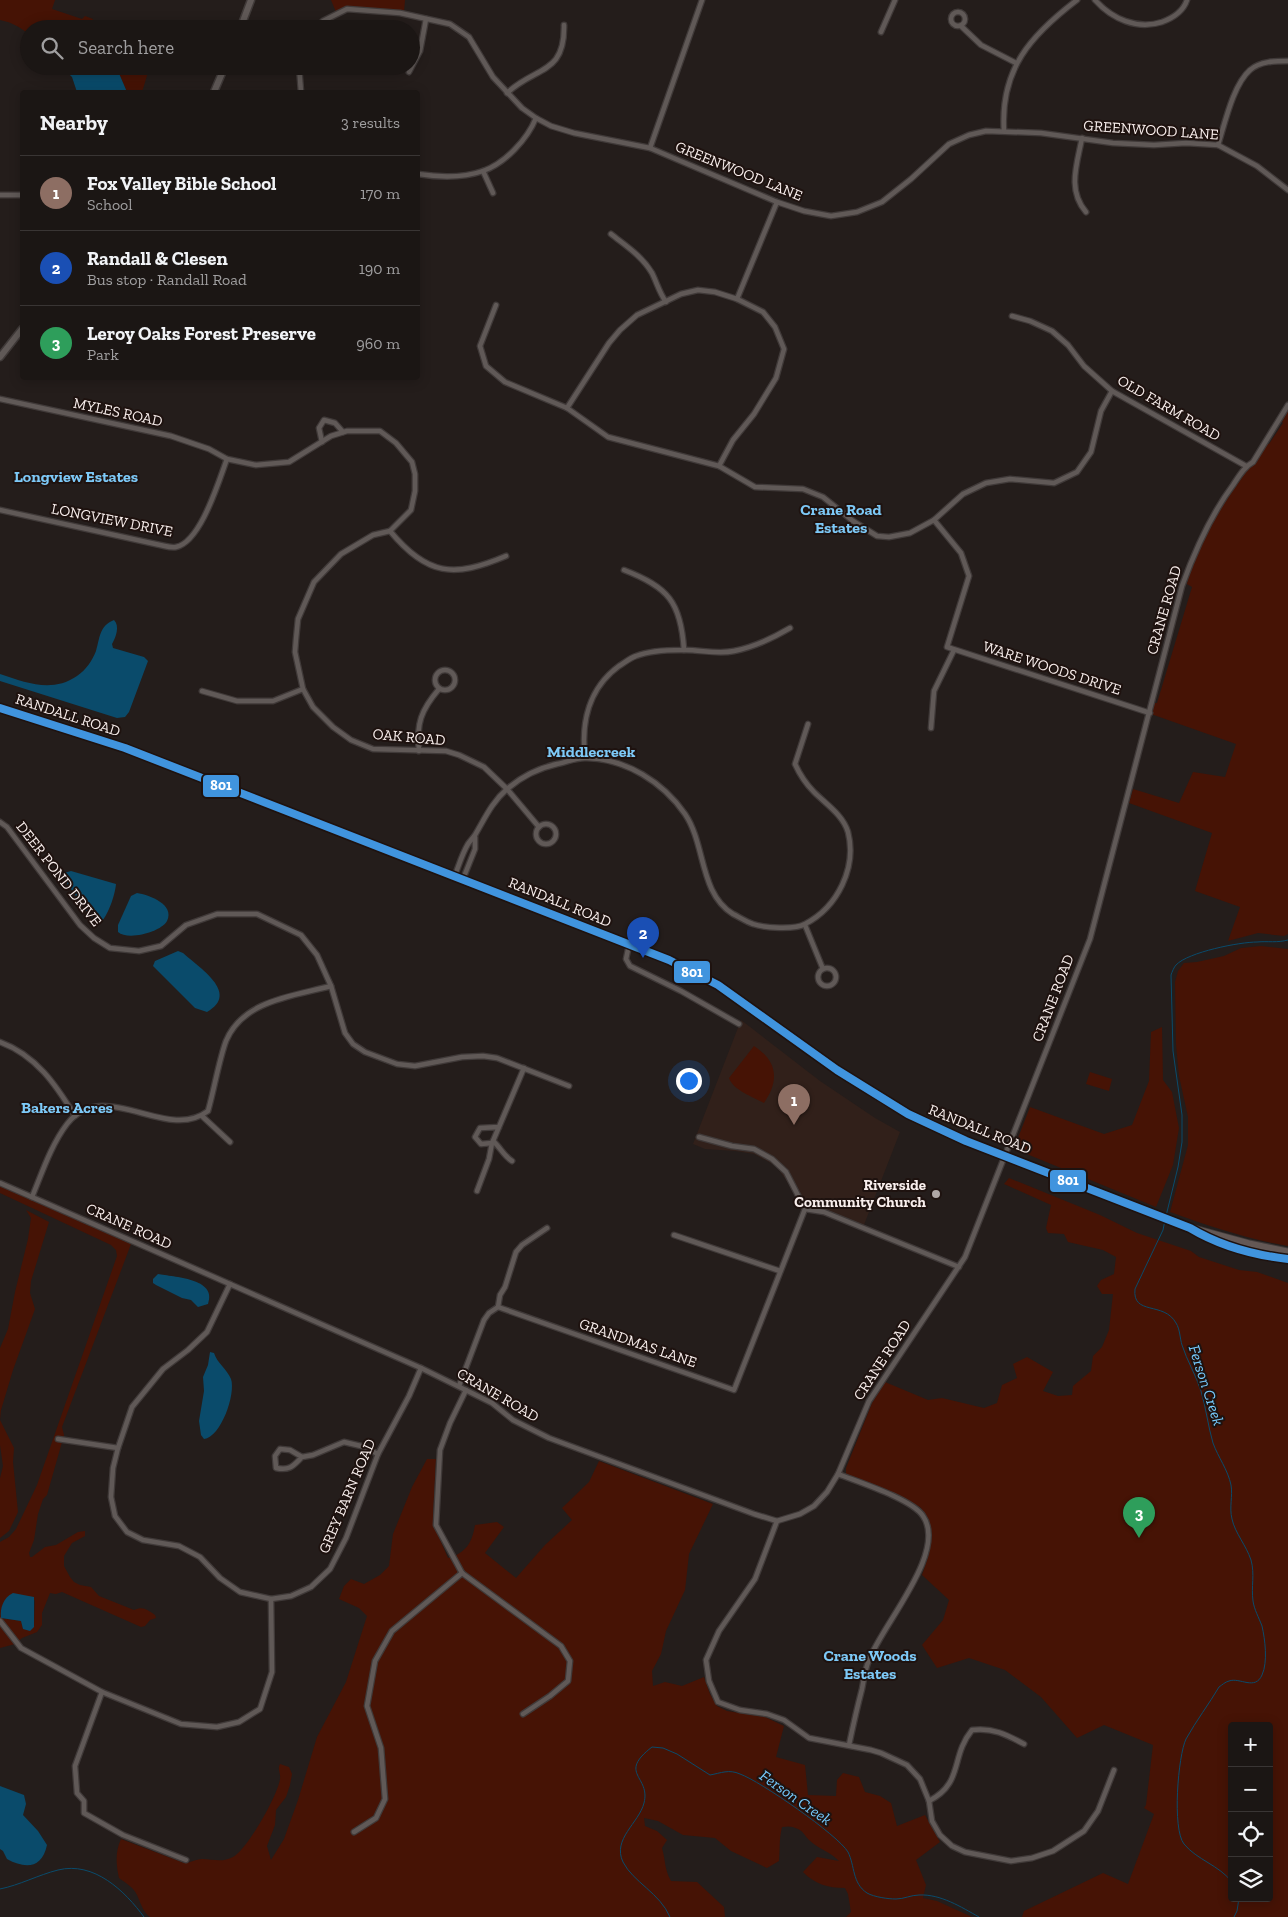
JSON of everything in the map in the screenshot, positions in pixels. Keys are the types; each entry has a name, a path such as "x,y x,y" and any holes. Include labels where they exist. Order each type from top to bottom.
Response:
{"main road":[{"path":"243,20 251,0"},
{"path":"215,90 221,75"},
{"path":"0,357 20,332"},
{"name":"RANDALL ROAD","path":"0,708 125,748 669,960 718,985 837,1070 908,1114 966,1141 1190,1228 1288,1252"},
{"name":"RANDALL ROAD","path":"1190,1228 1204,1238 1243,1250 1288,1259"}],"street":[{"path":"650,148 702,0"},
{"path":"881,32 896,0"},
{"path":"1004,131 1003,114 1006,92 1016,63 1038,33 1076,0"},
{"path":"1095,0 1114,15 1130,23 1149,26 1172,19 1185,7 1187,0"},
{"name":"GREENWOOD LANE","path":"325,20 347,9 400,13 450,24 469,37 493,77 507,93 522,108 551,126 574,133 650,148 777,202 804,211 831,216 856,212 882,202 911,179 949,144 969,135 986,131 1004,131 1154,146 1186,143 1218,145 1257,166 1288,190"},
{"path":"420,51 426,19"},
{"path":"507,93 517,84 548,68 554,62 564,41 564,25"},
{"path":"961,26 981,46 1016,63"},
{"path":"1218,145 1231,102 1251,70 1270,61 1288,61"},
{"path":"300,75 301,90"},
{"path":"420,174 444,176 483,171 514,151 525,139 536,118"},
{"path":"1082,138 1075,179 1075,193 1079,203 1086,212"},
{"path":"483,171 493,193"},
{"path":"0,195 20,195"},
{"path":"737,299 777,202"},
{"path":"611,234 639,257 652,273 659,292 666,302"},
{"path":"567,408 609,343 637,315 681,294 698,290 737,299 763,312 775,327 784,349 776,378 754,414 733,440 719,466"},
{"path":"496,306 480,346 486,366 505,382 567,408 608,438 719,466 755,487 803,489 823,497 853,521 877,536 889,537 910,533 934,520 963,494 986,483 1010,479 1054,483 1077,472 1091,452 1101,411 1112,391"},
{"name":"OLD FARM ROAD","path":"1012,316 1030,321 1052,331 1068,345 1084,366 1112,391 1246,466"},
{"name":"MYLES ROAD","path":"0,399 171,436 209,449 227,459"},
{"name":"CRANE ROAD","path":"0,1183 421,1368 492,1403 513,1420 549,1438 708,1498 777,1520 800,1514 814,1506 827,1492 838,1474 869,1401 966,1258 1090,938 1182,586 1192,559 1221,501 1246,466 1254,462 1288,405"},
{"path":"322,442 319,428 324,420 335,423 342,432"},
{"name":"OAK ROAD","path":"227,459 256,465 289,462 331,436 342,432 380,431 396,443 412,462 415,474 412,510 390,531 373,535 341,554 314,582 298,619 295,652 303,689 313,707 333,727 351,740 373,749 446,751 484,767 507,789 539,827"},
{"name":"LONGVIEW DRIVE","path":"0,510 176,547 188,540 197,530 227,459"},
{"name":"WARE WOODS DRIVE","path":"934,520 961,553 969,576 947,647 1150,713"},
{"path":"390,531 403,547 427,565 450,571 478,567 506,556"},
{"path":"624,570 644,578 668,595 678,614 683,634 684,650"},
{"path":"585,757 584,744 587,710 601,683 611,672 635,656 684,650 716,653 734,651 772,638 790,628"},
{"path":"931,728 934,691 954,650"},
{"path":"446,670 452,673 455,679 454,685 445,691 439,688 435,681 436,675 446,670"},
{"path":"419,751 418,735 421,716 439,688"},
{"path":"202,691 237,701 273,700 303,689"},
{"path":"455,876 468,845 488,811 507,789 540,769 585,757 627,767 665,790 685,815 698,844 712,894 731,913 754,924 776,927 805,925 824,910 841,890 851,856 848,830 834,809 814,792 801,777 795,764 808,724"},
{"name":"DEER POND DRIVE","path":"0,822 7,827 80,925 102,944 110,948 139,951 160,946 186,925 217,914 257,914 301,935 318,955 331,986 345,1033 353,1044 364,1052 397,1064 415,1066 462,1057 483,1056 497,1058 569,1086"},
{"path":"544,824 553,827 556,834 551,842 542,843 537,839 536,832 539,827 544,824"},
{"path":"463,879 475,849 475,836"},
{"path":"805,925 823,969"},
{"path":"629,945 626,958 630,966 681,991 739,1024"},
{"path":"829,968 836,973 836,982 831,986 825,986 818,980 818,973 823,969 829,968"},
{"path":"32,1197 61,1134 75,1116 93,1106 121,1108 178,1122 202,1116 208,1112 226,1041 233,1028 246,1015 266,1003 331,986"},
{"path":"0,1042 31,1058 45,1072 75,1116"},
{"path":"477,1191 489,1159 492,1142 524,1068"},
{"path":"202,1116 230,1142"},
{"path":"499,1126 480,1128 476,1132 475,1137 481,1144 492,1142 512,1161"},
{"path":"674,1235 780,1271 805,1209 786,1172 772,1159 754,1149 732,1146 699,1137"},
{"path":"805,1209 824,1212 959,1267"},
{"path":"459,1386 484,1320 498,1308 516,1252 522,1245 547,1228"},
{"name":"GRANDMAS LANE","path":"498,1308 734,1390 780,1271"},
{"name":"GREY BARN ROAD","path":"230,1284 207,1332 188,1350 163,1369 132,1407 113,1468 111,1497 115,1516 127,1532 143,1540 179,1546 200,1557 220,1578 240,1592 271,1599 291,1596 311,1587 330,1569 346,1538 378,1454 409,1396 421,1368"},
{"path":"466,1390 450,1423 440,1450 436,1525 462,1573 561,1646 570,1661 568,1680 550,1696 523,1714"},
{"path":"58,1439 118,1448"},
{"path":"302,1457 290,1450 280,1449 275,1456 276,1468 285,1470 292,1467 302,1457 313,1455 344,1442 361,1446 378,1454"},
{"path":"838,1474 912,1505 923,1516 929,1531 927,1550 918,1574 878,1640 868,1661 848,1745"},
{"path":"777,1520 754,1579 719,1631 706,1660 709,1682 718,1702 740,1710 767,1714 784,1720 809,1738 881,1752 906,1765 920,1779 929,1801 932,1821 940,1835 952,1846 965,1852 1011,1861 1032,1858 1053,1851 1084,1831 1098,1810 1114,1770"},
{"path":"354,1832 376,1818 385,1799 381,1748 367,1706 375,1661 392,1631 462,1573"},
{"path":"0,1620 21,1648 102,1692 180,1724 217,1727 239,1722 260,1709 272,1672 271,1599"},
{"path":"102,1692 75,1766 77,1793 84,1801 84,1813 123,1835 186,1860"},
{"path":"929,1801 941,1795 947,1789 953,1778 964,1739 972,1730 982,1728 993,1729 1024,1744"}],"shaded area":[{"path":"0,0 55,0 52,9 82,19 85,16 93,19 20,20 20,28 9,22 0,20"},
{"path":"331,0 405,0 404,12 347,6 336,12"},
{"path":"120,75 147,75 143,90 126,90"},
{"path":"1288,411 1288,934 1284,936 1258,933 1228,941 1240,907 1195,891 1212,833 1129,803 1133,789 1179,803 1193,772 1225,777 1236,744 1151,714 1154,703 1157,703 1192,587 1187,584 1188,579 1204,538 1231,494 1283,423"},
{"path":"1261,946 1288,949 1288,1246 1243,1236 1170,1212 1188,1145 1188,1117 1179,1076 1176,1045 1175,982 1178,971 1184,963 1224,956 1241,948"},
{"path":"741,1020 820,1081 875,1118 900,1132 862,1230 823,1215 801,1210 791,1187 776,1166 754,1154 705,1149 693,1144"},
{"path":"1162,1027 1163,1080 1172,1092 1179,1128 1173,1165 1156,1207 1017,1150 1016,1143 1030,1107 1104,1134 1132,1125 1149,1081 1151,1032"},
{"path":"754,1046 768,1058 774,1072 772,1086 764,1103 739,1090 729,1078"},
{"path":"1090,1072 1112,1079 1109,1091 1086,1084"},
{"path":"1009,1178 1100,1215 1137,1233 1191,1251 1199,1257 1239,1270 1257,1272 1288,1283 1288,1917 1022,1917 1024,1911 1103,1873 1128,1884 1154,1814 1144,1808 1146,1805 1153,1745 1104,1725 1077,1738 1041,1697 1005,1670 969,1658 937,1668 922,1645 943,1620 949,1600 922,1575 931,1540 931,1531 926,1515 920,1507 846,1474 846,1468 872,1403 885,1382 928,1400 942,1398 984,1408 997,1403 1002,1385 1017,1378 1013,1364 1027,1357 1053,1372 1043,1391 1058,1396 1072,1395 1073,1386 1091,1371 1093,1356 1102,1347 1109,1330 1113,1294 1102,1294 1097,1286 1101,1280 1114,1274 1116,1257 1103,1250 1068,1242 1064,1234 1048,1233 1046,1228 1051,1205 1004,1184"},
{"path":"0,1186 131,1244 62,1427 64,1435 47,1495 43,1499 38,1514 34,1540 29,1553 30,1557 32,1557 45,1547 56,1545 78,1532 85,1531 85,1536 72,1543 64,1556 64,1566 70,1577 80,1585 91,1587 99,1596 134,1610 145,1609 155,1615 156,1618 150,1620 145,1626 141,1627 62,1592 50,1593 42,1613 42,1625 37,1632 22,1638 15,1644 0,1648 0,1542 9,1537 16,1529 37,1485 117,1256 116,1250 111,1245 0,1193","holes":["35,1600 34,1626 23,1629 21,1621 1,1618"]},
{"path":"26,1210 49,1222 31,1281 30,1293 35,1309 13,1370 1,1410 0,1420 0,1348 8,1329 28,1239 31,1218"},
{"path":"0,1420 14,1448 13,1462 18,1512 9,1531 0,1538 0,1478 3,1466 0,1445"},
{"path":"427,1459 436,1459 433,1514 438,1535 448,1558 464,1550 470,1542 475,1525 497,1522 504,1527 485,1553 516,1578 545,1545 572,1520 562,1508 589,1482 599,1461 713,1504 689,1554 685,1590 666,1631 661,1654 652,1671 653,1686 665,1682 682,1686 704,1677 717,1706 727,1711 765,1717 784,1726 776,1757 805,1765 808,1795 836,1796 837,1780 843,1773 859,1777 865,1792 880,1796 891,1803 897,1826 925,1815 940,1842 916,1860 926,1885 923,1898 937,1901 972,1917 846,1917 851,1912 845,1888 822,1885 812,1880 803,1872 817,1857 839,1861 794,1827 782,1827 779,1861 767,1868 731,1851 715,1838 683,1835 658,1821 644,1818 645,1826 657,1831 667,1840 662,1848 666,1869 671,1881 697,1882 724,1907 725,1917 150,1917 144,1910 134,1890 119,1878 117,1858 121,1839 184,1863 200,1859 229,1859 246,1844 268,1809 278,1787 280,1764 289,1767 292,1774 286,1797 276,1810 275,1825 267,1846 271,1860 284,1839 317,1737 346,1682 367,1616 359,1608 339,1599 344,1586 351,1579 364,1584 380,1575 389,1566 393,1534 412,1487"}],"water":[{"path":"70,75 120,75 126,90 76,90"},
{"path":"114,620 117,628 112,644 113,648 144,657 148,661 129,712 125,717 117,718 0,681 0,674 39,685 58,684 68,681 80,674 88,665 96,651 103,629"},
{"path":"71,871 116,884 111,905 100,923 93,920 64,879 64,873"},
{"path":"137,893 160,901 167,910 167,921 164,925 151,932 129,936 123,935 118,932 118,925 131,896"},
{"path":"178,951 183,953 206,973 218,989 220,997 216,1005 207,1012 195,1008 153,966 155,961"},
{"path":"158,1274 192,1280 201,1284 207,1289 209,1295 208,1304 198,1307 191,1300 182,1298 156,1285 153,1283 153,1279"},
{"path":"210,1352 214,1353 229,1375 232,1386 226,1414 216,1431 204,1439 201,1435 199,1421 204,1391 203,1377 208,1365"},
{"path":"13,1593 34,1597 34,1627 30,1631 23,1629 21,1621 1,1618 3,1604"},
{"path":"0,1786 24,1795 26,1804 23,1815 38,1831 47,1845 45,1853 37,1863 26,1865 14,1862 7,1859 0,1849"}],"waterway":[{"name":"Ferson Creek","path":"1166,1216 1182,1142 1182,1115 1173,1051 1172,971 1182,960 1202,952 1249,942 1288,940"},
{"name":"Ferson Creek","path":"1165,1220 1163,1230 1135,1289 1135,1297 1138,1303 1143,1306 1171,1316 1178,1328 1181,1343 1201,1391 1213,1443 1230,1479 1232,1519 1251,1560 1253,1570 1253,1601 1262,1626 1265,1644 1265,1664 1259,1680 1251,1683 1233,1680 1219,1687 1186,1739 1181,1760 1177,1809 1180,1836 1189,1850 1228,1877"},
{"name":"Ferson Creek","path":"670,1917 660,1901 627,1869 621,1854 623,1838 644,1803 645,1794 636,1769 637,1763 652,1747 663,1748 677,1754 710,1775 721,1772 740,1774 780,1797 815,1822 841,1844 848,1852 856,1879 867,1893 877,1897 893,1899 927,1895 950,1902 979,1917"},
{"name":"Ferson Creek","path":"0,1889 58,1870 71,1868 84,1870 96,1874 118,1888 144,1917"},
{"name":"Ferson Creek","path":"1234,1917 1238,1902"}],"transit line":[{"name":"801","path":"0,708 125,748 669,960 718,985 837,1070 908,1114 966,1141 1190,1228 1225,1245 1262,1255 1288,1259"}],"place":[{"name":"Randall & Clesen","path":"643,958"},
{"name":"Fox Valley Bible School","path":"794,1125"},
{"name":"Riverside Community Church","path":"936,1194"},
{"name":"Leroy Oaks Forest Preserve","path":"1139,1538"}],"district":[{"name":"Longview Estates","path":"76,476"},
{"name":"Crane Road Estates","path":"841,518"},
{"name":"Middlecreek","path":"591,751"},
{"name":"Bakers Acres","path":"67,1107"},
{"name":"Crane Woods Estates","path":"870,1664"}]}
